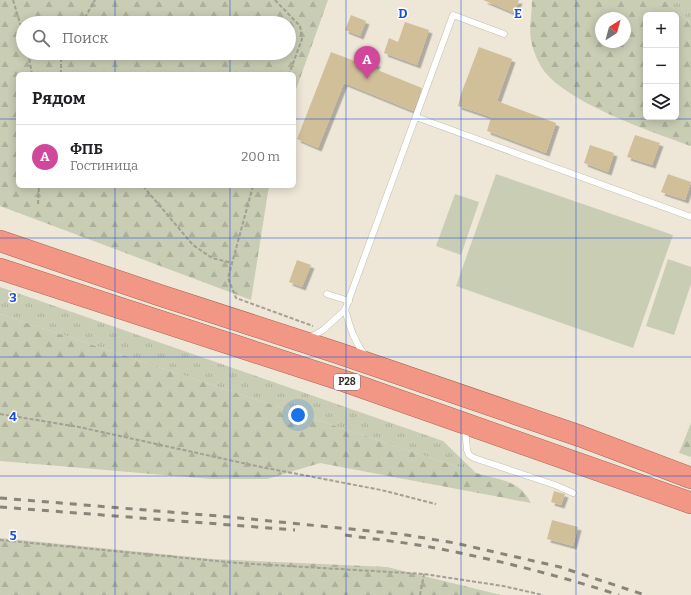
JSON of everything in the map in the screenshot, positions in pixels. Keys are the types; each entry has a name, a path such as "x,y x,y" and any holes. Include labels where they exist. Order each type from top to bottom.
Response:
{"highway":[{"name":"Р28","path":"0,241 338,353 580,436 691,478"},
{"name":"Р28","path":"0,269 344,381 691,503"}],"lane":[{"path":"301,342 323,330 346,310 453,15 504,34"},
{"path":"416,117 691,217"},
{"path":"327,294 349,301"},
{"path":"346,310 358,347 375,366"},
{"path":"464,424 467,450 474,458 555,485 573,493"}],"path":[{"path":"14,0 18,16"},
{"path":"86,16 95,0"},
{"path":"275,0 290,16"},
{"path":"296,22 300,26 302,39 296,55"},
{"path":"29,60 32,72"},
{"path":"61,60 61,72"},
{"path":"290,72 294,60"},
{"path":"38,204 39,188"},
{"path":"145,188 193,245 212,258 232,263"},
{"path":"252,188 228,278 236,298 323,330"},
{"path":"0,414 79,427 381,490 436,504"},
{"path":"0,540 237,563 424,574 503,586 542,595"},
{"path":"420,595 424,574"}],"green space":[{"path":"0,0 328,0 296,89 296,72 16,72 16,188 269,188 251,300 0,206"},
{"path":"532,0 664,0 678,12 643,12 643,120 679,120 679,13 691,24 691,146 633,124 569,93 553,81 542,68 532,45 530,28"},
{"path":"664,0 691,0 691,24"},
{"path":"496,174 673,235 633,348 456,286"},
{"path":"455,194 479,202 461,255 436,246"},
{"path":"668,259 691,267 691,284 674,335 646,326"},
{"path":"0,287 443,441 476,473 0,314"},
{"path":"0,314 476,473 508,482 521,490 531,503 320,463 267,479 211,479 0,461"},
{"path":"691,423 691,457 679,453"},
{"path":"0,538 212,559 387,567 501,595 0,595"}],"building":[{"path":"483,0 519,0 514,13"},
{"path":"351,15 366,21 360,36 345,30"},
{"path":"405,22 429,30 417,65 384,53 389,38 398,42"},
{"path":"479,47 512,59 497,101 556,123 546,153 487,131 491,117 458,106"},
{"path":"331,52 360,63 362,57 377,63 375,69 422,88 413,111 344,83 318,148 297,139"},
{"path":"635,135 660,143 652,165 627,157"},
{"path":"590,145 614,153 608,172 584,163"},
{"path":"668,174 691,182 685,200 661,192"},
{"path":"297,260 311,265 302,287 289,282"},
{"path":"554,491 565,494 561,505 551,502"},
{"path":"552,520 578,527 573,546 547,539"}],"railway":[{"path":"0,498 230,517 400,534 455,543 560,567 645,595"},
{"path":"0,507 295,530"},
{"path":"345,535 419,545 502,562 549,574 619,595"}],"place":[{"name":"ФПБ","path":"367,79"}]}
